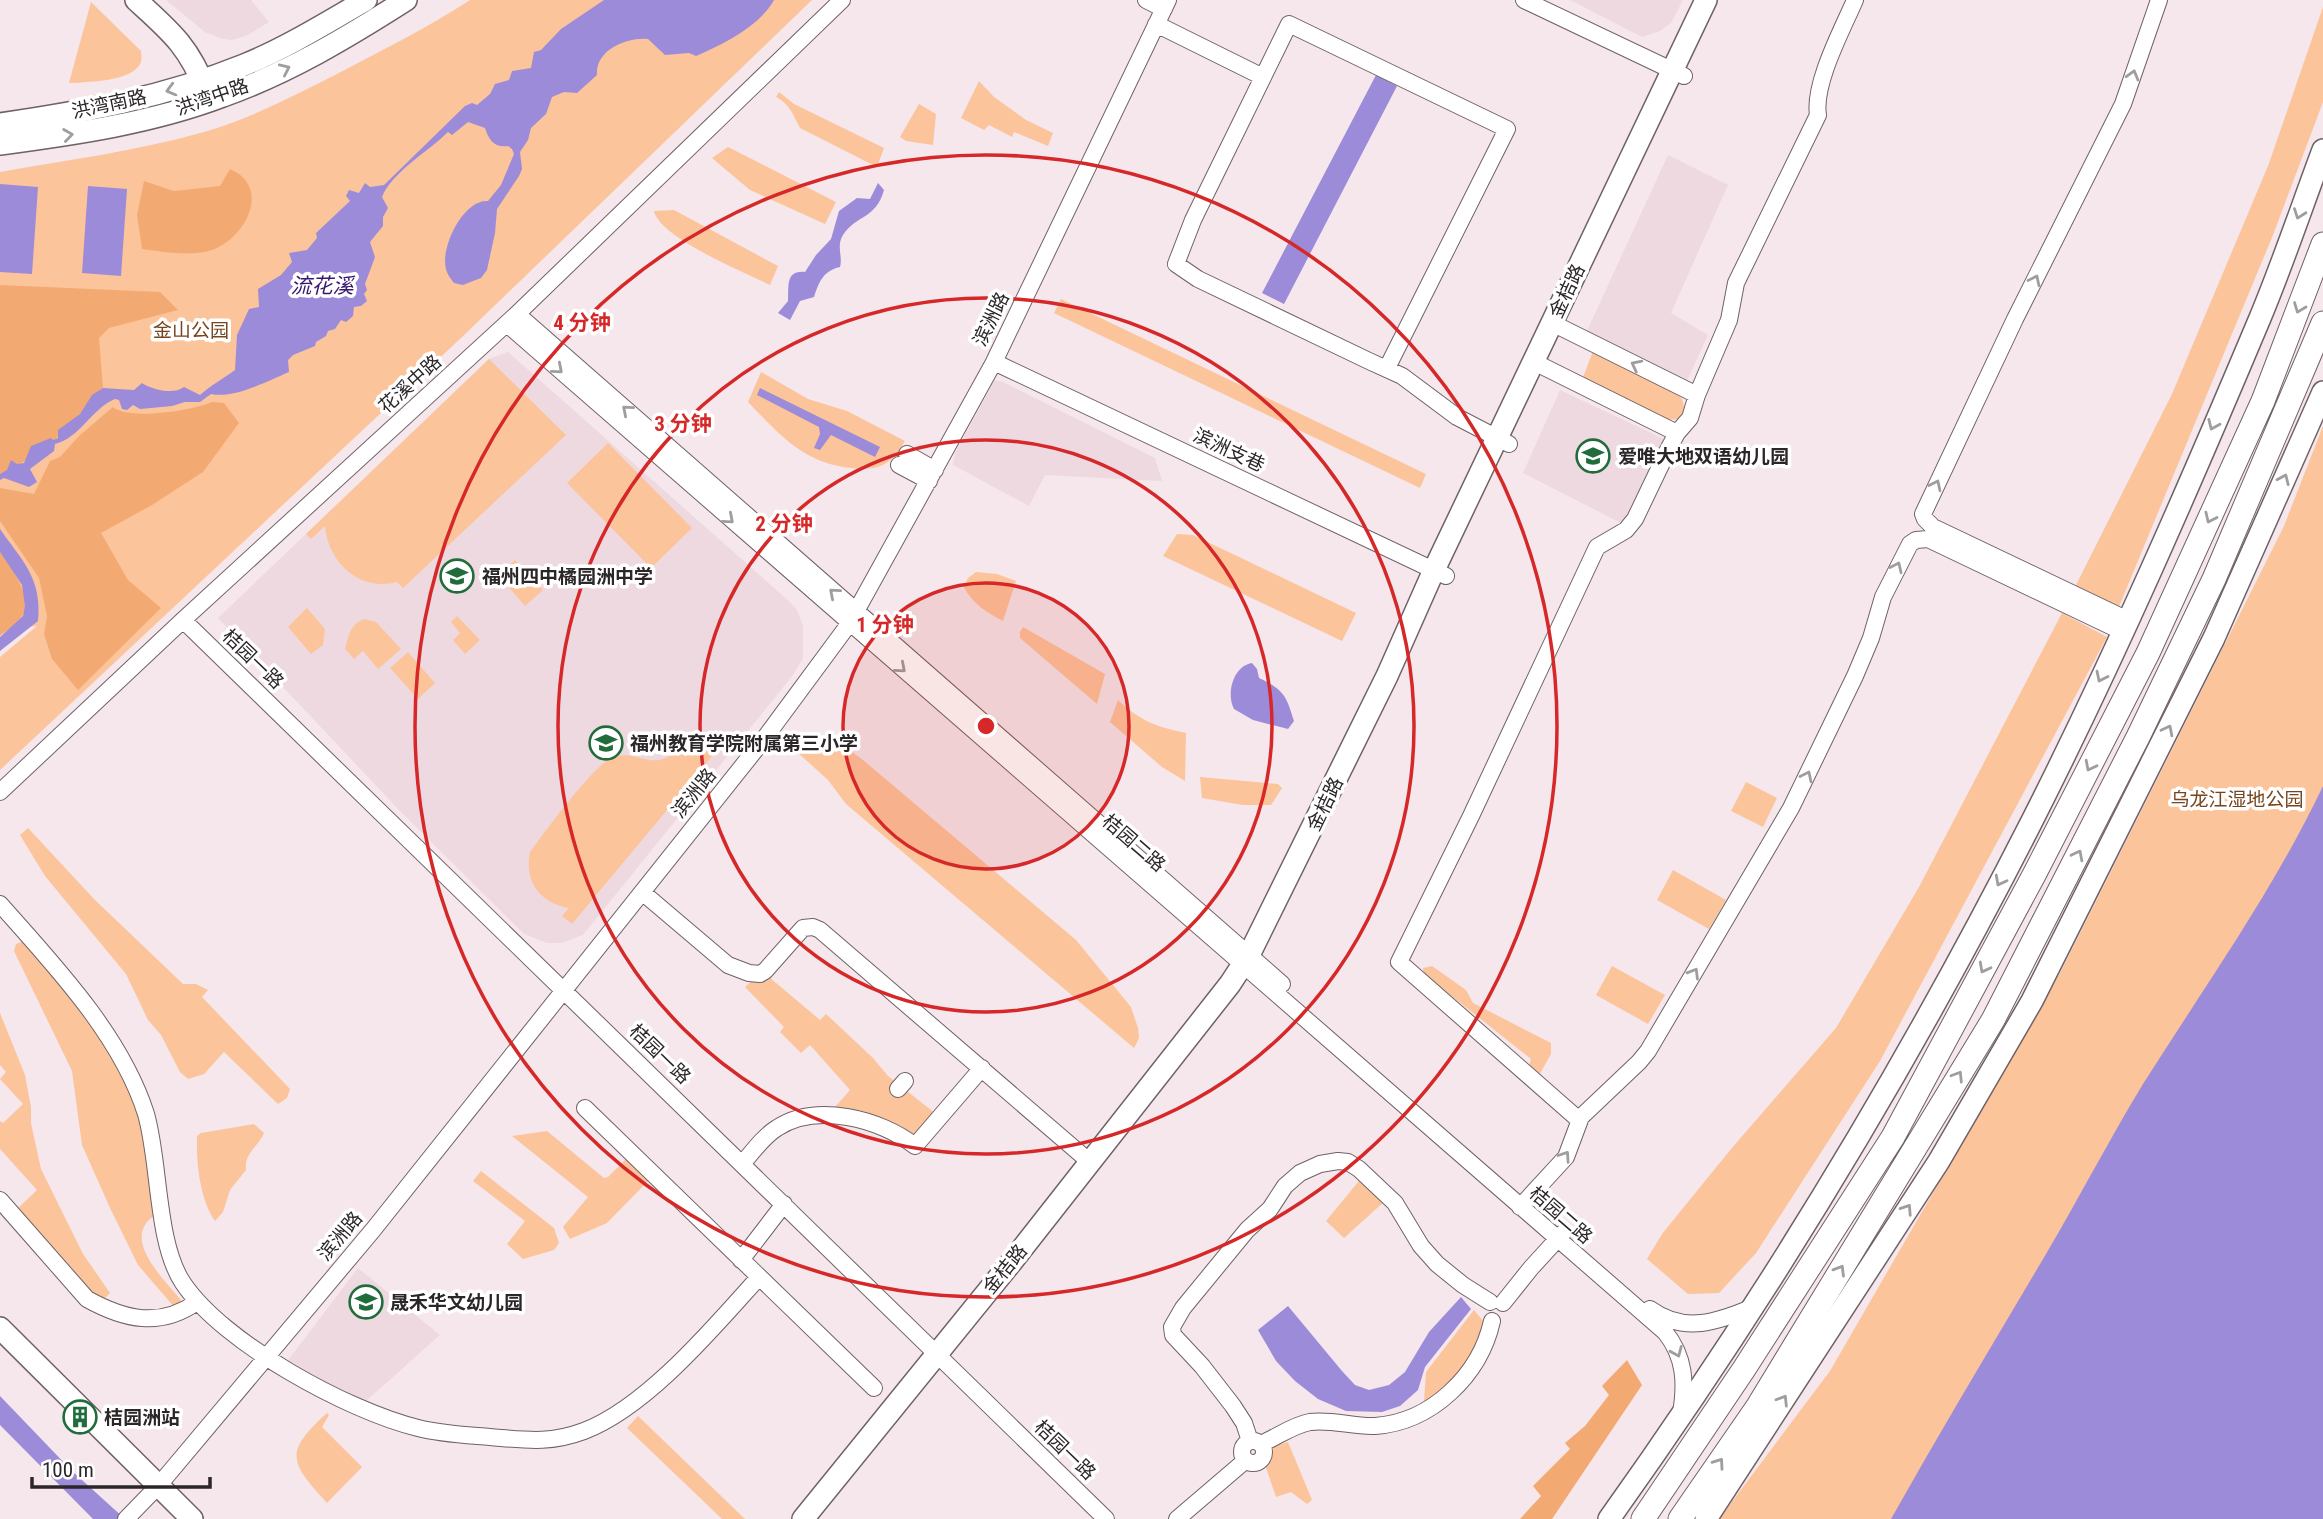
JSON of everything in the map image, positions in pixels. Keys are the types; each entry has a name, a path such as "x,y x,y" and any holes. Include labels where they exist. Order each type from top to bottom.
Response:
{"highway":[{"path":"1643,1519 1744,1369 1893,1137 2034,875 2148,653 2263,401 2323,244"},
{"path":"1680,1519 1758,1406 1993,1020 2138,737 2214,579 2323,323"}],"main road":[{"path":"136,0 180,40 208,78"},
{"path":"156,0 193,37 216,99"},
{"name":"洪湾南路","path":"0,124 113,105 208,78 245,65 289,44 366,0"},
{"name":"洪湾中路","path":"0,144 82,133 134,122 216,99 306,59 406,0"},
{"name":"金桔路","path":"803,1519 940,1358 1223,992 1251,964 1678,73 1706,0"},
{"path":"1678,73 1721,0"},
{"path":"1609,1519 1680,1419 1753,1307 1930,1013 2032,820 2125,626 2262,315 2323,150"},
{"path":"1706,1519 1939,1161 2032,1001 2214,638 2323,392"},
{"path":"820,1519 940,1358 1251,964"},
{"path":"0,1328 154,1491 172,1519"},
{"path":"0,1346 154,1491 192,1519"}],"street":[{"name":"花溪中路","path":"0,792 183,620 512,319 842,0"},
{"path":"1146,0 1263,77"},
{"path":"1524,0 1678,73"},
{"path":"1579,1120 1399,962 1471,816 1597,547 1626,530 1635,520 1677,433 1690,418 1729,320 1736,283 1818,115 1816,106 1819,87 1855,0"},
{"path":"2125,626 1933,527 1923,514 2015,319 2123,104 2160,0"},
{"name":"滨洲路","path":"127,1518 154,1491 373,1230 807,683 853,618 994,362 1163,11"},
{"path":"1387,368 1507,129 1289,24 1193,220 1176,264 1213,286 1402,376 1457,417 1503,441"},
{"name":"桔园二路","path":"512,319 1523,1204 1643,1304 1669,1320 1697,1325 1708,1324 1753,1307"},
{"path":"1558,326 1697,395"},
{"name":"滨洲支巷","path":"994,362 1440,573"},
{"path":"1540,365 1677,433"},
{"path":"903,460 932,475"},
{"path":"1523,1204 1566,1157 1579,1120 1648,1051 1791,808 1850,687 1871,638 1883,597 1910,544 1921,539 1934,542 2125,626"},
{"name":"桔园一路","path":"183,620 1106,1519"},
{"path":"642,892 728,965 749,973 765,971 803,928 813,927 820,930 1091,1163"},
{"path":"0,904 61,973 122,1059 135,1086 150,1134 169,1250 181,1280 197,1302 223,1326 266,1356 333,1396 393,1421 443,1433 553,1441 586,1430 616,1414 685,1357 749,1267 787,1207"},
{"path":"743,1163 777,1128 823,1115 849,1116 897,1134 915,1146 982,1068"},
{"path":"586,1108 874,1388"},
{"path":"1255,1442 1233,1406 1173,1335 1172,1327 1182,1308 1247,1230 1270,1209 1285,1186 1300,1173 1320,1164 1338,1161 1359,1169 1395,1203 1421,1246 1437,1264 1463,1285 1497,1303"},
{"path":"0,1200 87,1299 101,1307 145,1319 168,1318 197,1302"},
{"name":"桔园二路","path":"1560,1236 1672,1341 1684,1376 1685,1391 1680,1419"},
{"path":"1177,1519 1246,1460 1242,1449 1255,1442 1309,1422 1377,1426 1402,1421 1427,1409 1453,1390 1483,1348 1492,1321 1485,1313 1486,1307 1497,1303 1560,1236"}],"shaded area":[{"path":"166,0 251,0 269,22 246,36 231,40 220,38 205,32"},
{"path":"1570,0 1683,0 1671,23 1660,31 1642,37"},
{"path":"1668,155 1728,185 1671,313 1708,335 1686,383 1586,333"},
{"path":"230,169 243,177 250,188 252,199 250,212 235,235 224,244 204,252 177,253 142,249 137,215 144,181 174,191 220,186"},
{"path":"0,285 160,292 178,310 109,328 99,338 103,388 52,442 32,457 0,474"},
{"path":"508,352 790,602 797,610 803,626 803,658 793,675 583,935 562,943 547,943 524,934 400,811 218,618 489,359"},
{"path":"995,380 1155,458 1162,481 1045,475 1029,506 953,465 955,453"},
{"name":"爱唯大地双语幼儿园","path":"1560,390 1664,439 1623,524 1523,473"},
{"path":"212,402 224,403 239,423 203,472 152,505 101,533 128,580 161,608 78,690 52,659 44,634 47,616 39,578 0,521 0,488 34,494 50,461 60,457 79,436 113,407 121,411 147,414 177,411"},
{"path":"0,552 24,592 25,610 19,620 0,636"},
{"name":"晟禾华文幼儿园","path":"358,1268 440,1335 366,1401 286,1363"},
{"path":"1627,1360 1642,1385 1552,1519 1520,1519 1541,1496 1533,1486 1570,1449 1565,1443 1585,1426 1609,1395 1602,1386"}],"green space":[{"name":"金山公园","path":"470,0 812,0 462,337 0,770 0,657 37,626 0,630 0,172 153,145 238,121 335,75 421,30"},
{"path":"91,2 141,51 141,62 137,69 120,77 69,83"},
{"path":"2323,7 2323,102 2273,235 2118,609 2075,587 2172,394 2268,166"},
{"path":"979,81 994,97 1026,120 1053,133 1048,146 1014,132 1012,137 989,125 984,130 961,118"},
{"path":"779,92 794,104 884,148 877,167 800,128 788,106 776,97"},
{"path":"919,104 936,114 933,145 906,141 900,137"},
{"path":"728,147 836,202 825,224 750,190 712,158"},
{"path":"674,210 778,266 770,285 686,243 660,221 654,211"},
{"path":"1061,299 1426,474 1420,488 1054,313"},
{"path":"1593,351 1674,391 1682,399 1685,409 1678,419 1666,420 1582,380"},
{"path":"489,359 566,435 403,588 397,582 371,583 348,572 332,552 325,526 311,539 306,534"},
{"path":"761,372 808,399 847,411 905,441 884,465 870,468 834,465 806,454 782,436 748,402"},
{"name":"乌龙江湿地公园","path":"2323,426 2323,802 1903,1519 1719,1519 1830,1371 2060,973 2284,526"},
{"path":"608,443 692,528 651,568 567,483"},
{"path":"1177,534 1193,535 1356,613 1342,641 1163,556"},
{"path":"515,560 543,590 525,606 498,575"},
{"path":"976,572 997,574 1016,581 1003,621 986,611 967,593 964,587 968,578"},
{"path":"307,608 325,629 323,645 311,654 288,627"},
{"path":"2062,613 2107,637 1880,1061 1756,1253 1719,1293 1688,1294 1647,1259 1662,1234 1731,1149 1836,1028 1919,887"},
{"path":"457,616 480,640 465,654 453,640 460,633 451,622"},
{"path":"364,619 376,622 401,649 378,669 363,651 354,659 345,649 352,628"},
{"path":"1023,627 1105,674 1097,704 1020,638"},
{"path":"408,652 435,683 418,699 390,668"},
{"path":"1118,700 1149,722 1186,733 1185,781 1162,767 1110,722"},
{"path":"696,736 713,755 572,924 562,916 569,908 550,901 536,889 529,873 530,852 569,801 604,763 622,755 649,760 663,759"},
{"path":"814,738 848,749 863,760 1076,940 1131,1007 1139,1038 1134,1048 846,804 828,780 796,751 805,741"},
{"path":"1200,777 1278,784 1282,788 1271,805 1243,805 1202,798"},
{"path":"1746,782 1777,798 1763,827 1731,811"},
{"path":"28,828 95,900 183,984 196,984 208,990 202,997 290,1089 287,1098 278,1104 224,1052 204,1074 188,1079 180,1072 161,1035 148,1020 126,974 45,876 20,835"},
{"path":"1673,870 1726,900 1709,929 1657,900"},
{"path":"27,942 36,948 119,1061 144,1116 159,1213 147,1222 142,1233 142,1244 155,1268 181,1300 175,1308 138,1265 82,1145 72,1071 14,951 16,944"},
{"path":"1432,966 1466,990 1473,1003 1551,1043 1551,1054 1538,1077 1528,1068 1531,1059 1424,974 1423,968"},
{"path":"1612,966 1665,995 1648,1024 1596,995"},
{"path":"769,977 820,1020 826,1014 872,1057 888,1076 936,1114 913,1138 859,1114 835,1107 850,1090 810,1045 801,1053 780,1032 784,1027 745,987 755,978"},
{"path":"0,1013 25,1075 31,1123 41,1169 83,1254 110,1293 100,1303 14,1212 37,1190 0,1149 0,1121 3,1123 23,1104 0,1079 6,1072 0,1065"},
{"path":"254,1124 264,1133 247,1159 246,1170 230,1190 223,1212 215,1221 200,1180 197,1136 201,1133"},
{"path":"547,1131 604,1178 627,1158 649,1180 607,1223 570,1239 563,1227 588,1197 512,1136"},
{"path":"481,1171 554,1228 559,1243 554,1250 523,1259 507,1244 525,1221 473,1181"},
{"path":"1363,1176 1386,1200 1344,1238 1326,1221"},
{"path":"1474,1310 1484,1322 1471,1358 1440,1394 1424,1402 1426,1372"},
{"path":"327,1413 329,1415 322,1427 362,1467 327,1503 305,1477 297,1458 303,1438"},
{"path":"638,1416 745,1519 722,1519 627,1428"},
{"path":"1288,1442 1312,1500 1307,1504 1291,1492 1276,1497 1264,1462 1268,1456 1267,1449"}],"water":[{"name":"流花溪","path":"604,0 774,0 750,26 696,56 689,53 665,55 648,39 622,43 607,52 601,59 597,75 577,93 564,92 552,97 546,114 531,128 528,140 520,152 522,169 519,176 497,209 487,270 481,278 463,285 454,283 446,269 447,249 455,226 462,216 479,202 488,201 501,185 514,154 508,146 499,146 493,142 485,128 468,122 452,135 448,132 402,170 387,188 382,197 388,208 383,217 383,226 370,242 375,257 365,284 367,290 364,294 367,301 354,307 353,316 346,322 341,320 335,329 328,331 326,336 316,342 315,346 293,355 288,360 289,372 240,392 211,394 200,402 140,409 133,405 127,410 122,409 119,400 115,399 99,409 72,436 55,444 54,451 30,469 37,482 29,487 4,478 0,480 0,474 7,470 11,460 17,464 24,463 31,446 58,438 58,430 80,414 92,395 103,388 134,390 142,383 163,391 175,391 184,387 200,395 235,370 237,335 249,309 259,307 258,289 281,275 292,262 289,253 307,250 317,238 316,233 350,201 346,196 349,190 359,193 365,183 370,187 384,185 465,106 472,103 477,105 490,94 495,84 509,80 512,71 531,68 534,52 541,50 561,29"},
{"path":"1376,75 1397,86 1284,304 1262,293"},
{"path":"878,183 884,190 876,206 848,229 841,239 840,267 829,271 814,297 800,301 790,320 778,313 788,301 791,277 805,272 831,239 839,211 857,198 870,199"},
{"path":"0,184 38,187 32,274 0,272"},
{"path":"88,186 127,189 121,276 82,273"},
{"path":"760,388 880,447 875,457 831,435 820,450 814,448 820,434 819,427 757,395"},
{"path":"0,529 34,582 38,621 0,651 0,637 23,616 25,606 22,585 0,552"},
{"path":"1252,663 1259,678 1274,686 1286,699 1294,721 1288,729 1253,720 1234,709 1231,696 1233,681 1240,669"},
{"path":"2323,786 2323,1519 1891,1519 2143,1084 2260,901"},
{"path":"1461,1297 1471,1309 1425,1367 1418,1390 1400,1406 1382,1412 1346,1411 1318,1399 1276,1361 1258,1330 1288,1306 1355,1385 1369,1390 1389,1385 1405,1372 1429,1332"},
{"path":"0,1396 72,1471 125,1519 93,1519 0,1425"}],"place":[{"name":"爱唯大地双语幼儿园","path":"1593,456"},
{"name":"福州四中橘园洲中学","path":"457,576"},
{"name":"福州教育学院附属第三小学","path":"606,743"},
{"name":"晟禾华文幼儿园","path":"366,1302"},
{"name":"桔园洲站","path":"80,1417"}]}
